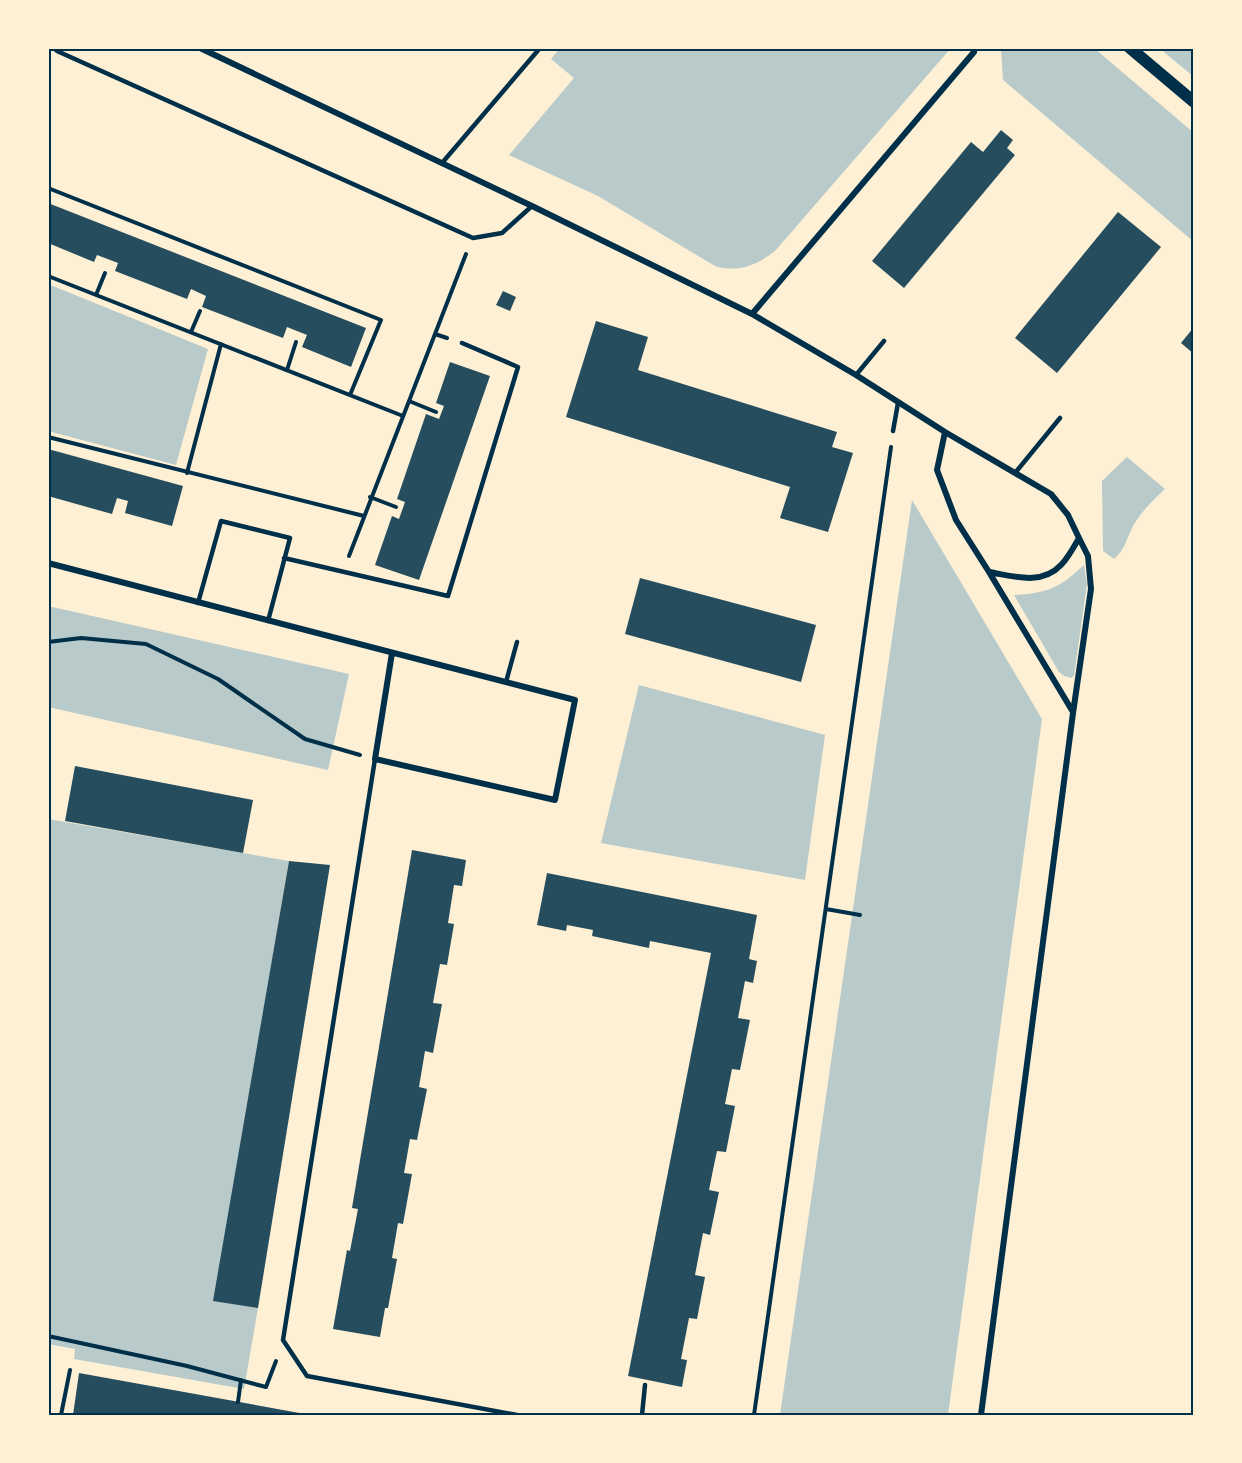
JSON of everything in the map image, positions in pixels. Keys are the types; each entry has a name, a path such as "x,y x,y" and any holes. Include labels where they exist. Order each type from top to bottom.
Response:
{"main road":[{"path":"1130,48 1194,102"}],"street":[{"path":"200,48 752,314 1051,494 1068,515 1088,556 1091,589 981,1415"},
{"path":"752,314 974,52 975,48"},
{"path":"945,432 937,470 956,520 1073,713"},
{"path":"989,572 1029,579 1045,576 1060,566 1079,538"},
{"path":"48,563 575,700 555,800 375,759 393,653"}],"lane":[{"path":"54,48 473,238 502,234 532,206"},
{"path":"442,163 540,48"},
{"path":"856,375 884,341"},
{"path":"284,558 448,596 519,367 462,344"},
{"path":"893,431 898,403"},
{"path":"1015,473 1060,418"},
{"path":"198,603 221,521 290,538 268,621"},
{"path":"506,682 517,642"},
{"path":"375,759 283,1340 308,1376 517,1415"},
{"path":"642,1415 645,1385"}],"path":[{"path":"48,188 381,320 350,395"},
{"path":"343,572 473,238"},
{"path":"96,295 105,273"},
{"path":"48,276 403,416"},
{"path":"191,332 200,311"},
{"path":"435,334 462,344"},
{"path":"287,369 296,342"},
{"path":"187,473 220,344"},
{"path":"410,401 436,412"},
{"path":"754,1415 893,431"},
{"path":"48,437 364,516"},
{"path":"370,498 396,507"},
{"path":"48,642 81,638 146,644 218,679 305,739 375,759"},
{"path":"826,909 860,915"},
{"path":"48,1336 187,1366 266,1386 283,1340"},
{"path":"62,1415 70,1370"},
{"path":"238,1402 241,1380"}],"shaded area":[{"path":"560,48 951,48 775,251 754,264 732,269 715,266 598,196 509,155 574,78 551,59"},
{"path":"1001,48 1094,48 1194,133 1194,242 1003,80"},
{"path":"1159,48 1194,48 1194,77"},
{"path":"48,284 208,349 176,465 48,431"},
{"path":"1127,457 1165,489 1140,516 1114,559 1103,551 1102,481"},
{"path":"912,500 1042,719 948,1415 780,1415"},
{"path":"1084,565 1087,584 1074,676 1071,678 1059,672 1014,595 1036,593 1053,588"},
{"path":"48,606 349,674 328,770 48,707"},
{"path":"639,685 825,735 805,880 601,843"},
{"path":"48,819 289,861 214,1300 258,1308 244,1389 74,1359 75,1349 48,1344"}],"building":[{"path":"1001,130 1013,140 1007,148 1015,155 904,288 872,261 971,142 983,152"},
{"path":"48,203 366,328 351,367 302,347 307,335 287,327 283,338 202,307 206,296 191,289 187,299 115,271 118,263 97,255 94,262 48,243"},
{"path":"1118,212 1161,247 1057,373 1015,338"},
{"path":"503,291 516,297 510,311 496,305"},
{"path":"596,321 648,337 638,370 837,432 832,447 853,453 828,532 780,518 790,487 566,417"},
{"path":"1194,327 1194,354 1181,343"},
{"path":"450,362 490,376 419,580 375,565 392,516 399,519 405,502 397,499 426,414 439,419 444,406 436,403"},
{"path":"48,449 183,486 172,526 125,513 128,501 117,498 112,514 48,496"},
{"path":"640,578 816,625 801,682 625,634"},
{"path":"75,766 253,800 243,853 65,821"},
{"path":"412,850 466,860 462,886 454,885 448,923 454,924 447,965 440,964 433,1003 442,1004 433,1053 425,1051 419,1087 427,1089 417,1140 410,1139 404,1173 412,1174 403,1224 398,1223 392,1258 397,1259 380,1337 333,1329 347,1250 350,1251 358,1209 352,1208"},
{"path":"289,861 330,865 258,1308 213,1301"},
{"path":"547,873 757,915 749,959 757,961 753,983 745,981 738,1018 750,1020 740,1070 732,1069 725,1104 735,1106 726,1152 717,1151 709,1190 719,1192 710,1235 703,1233 695,1275 705,1277 697,1319 689,1318 681,1359 687,1360 682,1387 628,1376 711,953 650,941 649,948 592,936 593,930 567,925 566,931 537,925"},
{"path":"79,1373 305,1414 305,1415 73,1415"}]}
